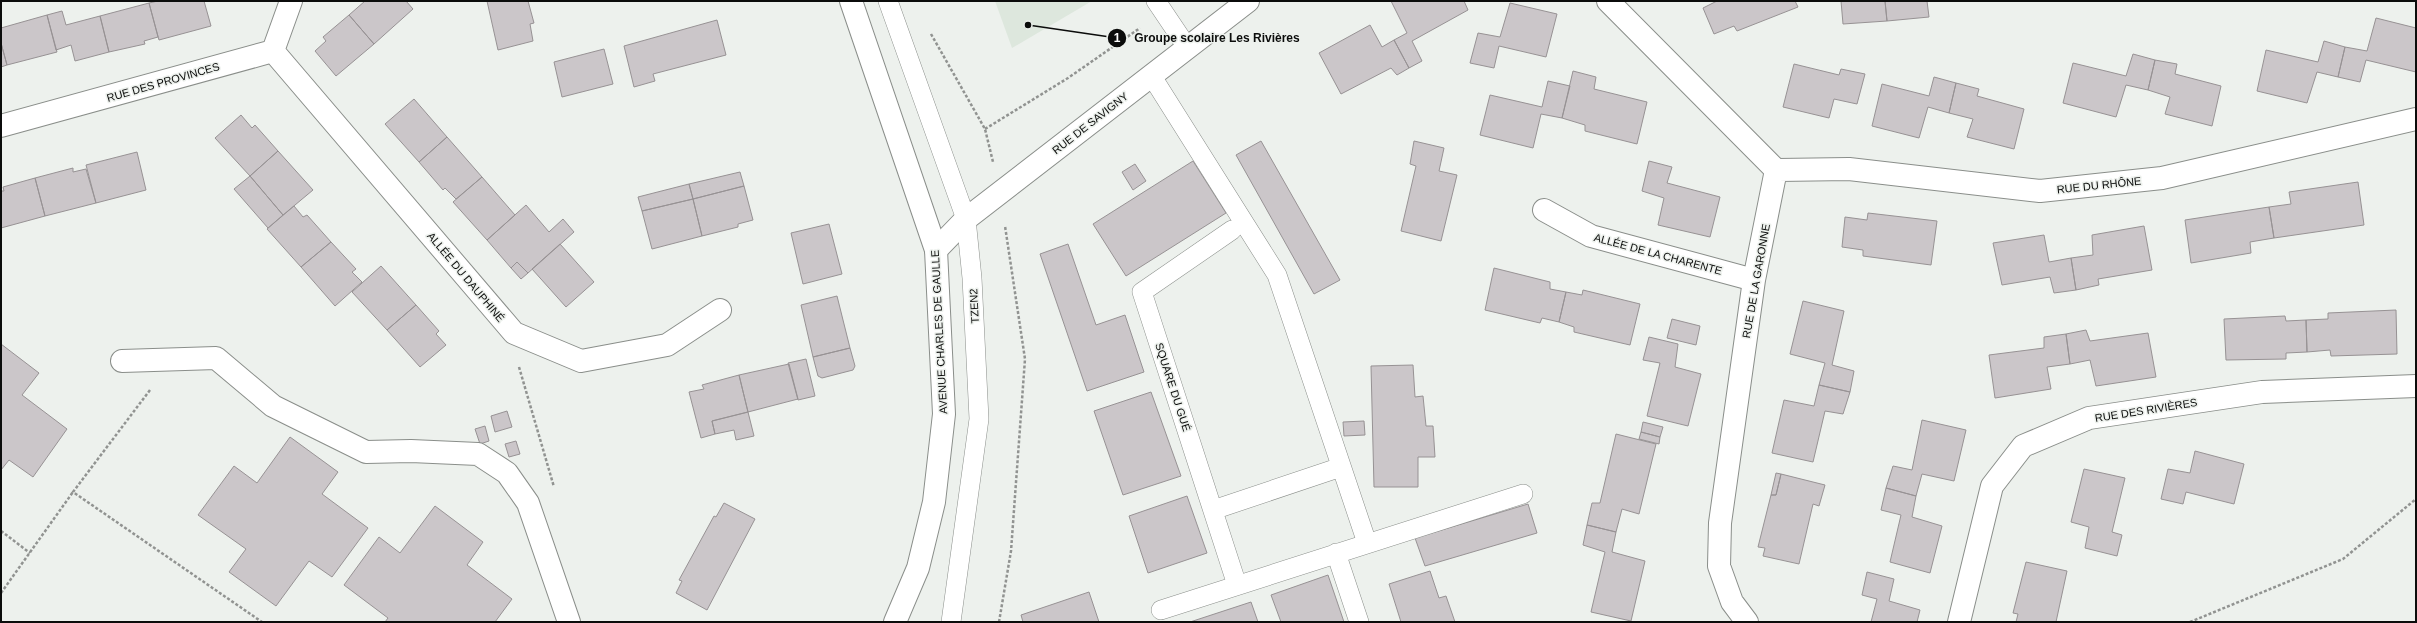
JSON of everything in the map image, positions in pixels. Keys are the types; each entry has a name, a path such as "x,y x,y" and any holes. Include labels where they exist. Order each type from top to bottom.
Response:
{"street":[{"path":"273,51 291,1"},
{"name":"AVENUE CHARLES DE GAULLE","path":"851,1 936,250 943,422 934,502 918,568 895,622"},
{"name":"RUE DE SAVIGNY","path":"936,250 966,219 1248,1"},
{"path":"1611,2 1776,170"},
{"name":"RUE DES PROVINCES","path":"1,126 273,51"},
{"name":"ALLÉE DU DAUPHINÉ","path":"273,51 514,333 580,361 667,345 720,310"},
{"name":"RUE DU RHÔNE","path":"1776,170 1849,169 2040,192 2162,178 2416,119"},
{"name":"RUE DE LA GARONNE","path":"1747,622 1732,602 1719,566 1720,522 1754,280 1776,170"},
{"name":"ALLÉE DE LA CHARENTE","path":"1544,210 1591,236 1754,280"},
{"path":"122,361 216,358 273,406 366,452 411,451 478,454 507,473 528,503 569,622"},
{"name":"RUE DES RIVIÈRES","path":"1959,622 1992,486 2023,446 2089,418 2112,414 2262,392 2416,386"}],"lane":[{"name":"TZEN2","path":"888,1 966,219 972,278 979,419 951,622"},
{"path":"1160,6 1187,47"},
{"path":"1151,75 1277,275 1367,543"},
{"name":"SQUARE DU GUÉ","path":"1232,230 1142,292 1237,585"},
{"path":"1213,510 1341,466"},
{"path":"1161,610 1523,494"},
{"path":"1336,553 1359,622"}],"path":[{"path":"985,129 1068,78 1160,6"},
{"path":"514,333 518,363 556,492"},
{"path":"1,593 73,492 174,359"},
{"path":"73,492 262,622"},
{"path":"2190,622 2343,558 2416,499"},
{"path":"1,531 30,553"}],"shaded area":[{"path":"995,1 1092,1 1012,48"}],"building":[{"path":"158,1 204,1 211,26 159,40 149,3"},
{"path":"365,1 406,1 413,9 374,44 349,15"},
{"path":"487,1 528,1 534,23 530,24 533,41 498,50"},
{"path":"1391,1 1464,1 1468,10 1412,41 1422,61 1409,68 1394,40 1407,33"},
{"path":"1717,1 1795,1 1798,7 1737,31 1734,26 1714,34 1703,8"},
{"path":"1841,1 1885,1 1887,21 1843,24"},
{"path":"1885,1 1927,1 1929,17 1887,21"},
{"path":"149,3 158,37 144,41 145,44 109,52 100,16"},
{"path":"1510,3 1557,14 1546,57 1499,46 1494,68 1470,63 1478,33 1500,37"},
{"path":"62,11 66,25 100,16 109,52 75,61 71,45 56,50 47,15"},
{"path":"47,15 57,52 7,65 1,43 1,28"},
{"path":"349,15 374,44 336,76 315,51 326,41 323,37"},
{"path":"2376,18 2416,28 2416,72 2366,60 2360,82 2338,77 2345,47 2367,51"},
{"path":"717,20 726,55 653,74 655,81 634,87 624,46"},
{"path":"1370,25 1382,47 1394,40 1409,68 1397,75 1391,68 1341,94 1319,53"},
{"path":"2324,41 2345,47 2338,77 2317,72 2307,103 2257,91 2266,50 2318,62"},
{"path":"1,43 7,65 1,67"},
{"path":"604,49 613,84 562,97 554,62"},
{"path":"2133,54 2155,60 2148,90 2126,85 2116,117 2063,103 2073,63 2126,76"},
{"path":"2155,60 2177,64 2175,74 2221,86 2212,126 2165,114 2170,97 2148,90"},
{"path":"1794,64 1839,75 1841,69 1865,74 1857,104 1834,99 1829,118 1783,107"},
{"path":"1573,71 1596,77 1594,89 1647,102 1637,144 1585,131 1585,125 1562,118"},
{"path":"1934,77 1956,83 1949,113 1928,107 1919,138 1872,126 1882,84 1929,96"},
{"path":"1548,81 1570,86 1562,118 1541,114 1533,148 1480,135 1490,95 1542,107"},
{"path":"1956,83 1979,89 1977,96 2024,109 2014,149 1967,137 1973,119 1949,113"},
{"path":"414,99 447,137 419,162 385,124"},
{"path":"241,115 252,128 255,125 278,151 250,176 215,138"},
{"path":"447,137 482,177 456,199 445,188 443,190 419,162"},
{"path":"1261,141 1340,280 1314,294 1236,155"},
{"path":"1414,141 1444,148 1439,171 1457,175 1441,241 1401,231 1416,166 1410,164"},
{"path":"278,151 313,190 283,215 250,176"},
{"path":"137,152 146,190 96,203 86,165"},
{"path":"1193,161 1226,213 1126,276 1093,224"},
{"path":"1649,161 1672,167 1667,183 1720,197 1710,237 1658,225 1664,198 1642,191"},
{"path":"1135,164 1146,181 1133,190 1122,172"},
{"path":"73,168 73,172 86,169 96,203 45,216 35,178"},
{"path":"740,172 744,186 693,199 689,184"},
{"path":"250,176 283,215 268,228 234,189"},
{"path":"482,177 515,215 487,240 453,202"},
{"path":"35,178 45,216 1,228 1,191 4,191 3,187"},
{"path":"2358,182 2364,225 2274,238 2269,207 2291,204 2289,192"},
{"path":"689,184 693,199 642,211 638,197"},
{"path":"744,186 753,220 738,224 738,227 702,236 693,199"},
{"path":"693,199 702,236 652,249 642,211"},
{"path":"526,205 549,232 563,219 574,232 528,273 517,262 511,268 487,240"},
{"path":"294,206 303,217 307,215 331,242 301,267 267,229"},
{"path":"2269,207 2274,238 2250,242 2251,253 2191,263 2185,220"},
{"path":"1868,213 1937,221 1931,265 1863,256 1863,250 1842,247 1845,217 1867,220"},
{"path":"829,224 842,274 803,284 791,233"},
{"path":"2144,226 2152,270 2098,279 2099,285 2076,290 2071,258 2093,255 2092,235"},
{"path":"2044,235 2049,262 2071,258 2076,290 2054,293 2050,277 2002,285 1993,243"},
{"path":"331,242 356,269 352,272 362,282 335,306 301,267"},
{"path":"560,244 594,282 566,307 532,269"},
{"path":"1068,244 1096,325 1125,315 1144,372 1087,391 1040,254"},
{"path":"517,262 528,273 521,279 511,268"},
{"path":"381,266 416,305 387,330 352,292"},
{"path":"1494,268 1550,282 1550,289 1566,292 1559,322 1542,318 1540,323 1485,310"},
{"path":"1583,290 1640,304 1630,345 1574,332 1574,327 1559,322 1566,292 1582,295"},
{"path":"837,296 850,348 813,357 801,305"},
{"path":"1803,301 1844,311 1832,365 1854,371 1850,392 1819,385 1825,363 1790,354"},
{"path":"416,305 439,331 436,334 446,345 420,367 387,330"},
{"path":"2396,310 2397,354 2331,356 2330,350 2307,352 2306,320 2328,319 2328,313"},
{"path":"2285,316 2286,321 2306,320 2307,352 2286,353 2286,359 2226,360 2224,319"},
{"path":"1672,319 1700,326 1696,345 1667,338"},
{"path":"2086,330 2090,341 2148,333 2156,377 2096,386 2090,360 2070,364 2066,334"},
{"path":"2066,334 2070,364 2047,367 2051,389 1995,398 1989,355 2044,348 2044,337"},
{"path":"1649,337 1678,344 1675,367 1701,374 1688,426 1647,416 1660,363 1643,360"},
{"path":"1,344 39,373 22,395 67,429 33,477 9,460 1,470"},
{"path":"850,348 855,366 853,370 822,378 818,376 813,357"},
{"path":"806,359 815,396 798,400 788,363"},
{"path":"789,364 798,399 748,412 739,375"},
{"path":"1413,365 1415,397 1423,396 1426,426 1433,426 1435,457 1418,457 1418,487 1374,487 1371,366"},
{"path":"739,375 748,412 712,421 715,434 701,438 689,392 704,389 702,385"},
{"path":"1819,385 1850,392 1843,414 1825,411 1813,462 1772,453 1784,400 1814,406"},
{"path":"1151,392 1181,476 1123,495 1094,411"},
{"path":"507,411 512,427 495,432 491,416"},
{"path":"748,412 754,436 736,440 734,430 715,434 712,421"},
{"path":"1922,420 1966,430 1954,481 1922,474 1916,496 1886,488 1893,466 1912,470"},
{"path":"1364,421 1365,435 1344,436 1343,422"},
{"path":"1643,422 1663,427 1660,437 1641,432"},
{"path":"485,426 489,441 480,444 475,429"},
{"path":"1641,432 1660,437 1659,444 1639,439"},
{"path":"1616,434 1656,444 1639,514 1622,509 1616,532 1587,525 1592,503 1600,503"},
{"path":"290,437 338,472 322,494 368,528 332,577 309,561 276,606 229,572 246,549 198,515 234,466 257,483"},
{"path":"516,441 520,454 509,457 505,444"},
{"path":"2195,451 2244,464 2234,504 2186,492 2183,504 2161,499 2168,469 2190,473"},
{"path":"2084,469 2125,478 2112,532 2122,535 2117,556 2085,548 2089,527 2071,522"},
{"path":"1776,473 1781,474 1776,495 1771,495"},
{"path":"1781,474 1825,485 1819,506 1813,504 1799,564 1763,556 1765,548 1758,547 1771,495 1776,495"},
{"path":"1886,488 1916,496 1912,517 1942,526 1930,573 1890,562 1901,515 1881,510"},
{"path":"1187,496 1207,553 1148,573 1129,516"},
{"path":"724,503 755,519 707,610 676,593 682,581 679,580 714,516 716,517"},
{"path":"1528,504 1537,533 1425,566 1415,538"},
{"path":"435,506 483,542 467,565 512,599 495,622 385,622 388,618 344,585 379,537 400,553"},
{"path":"1587,525 1616,532 1612,552 1645,561 1631,621 1591,612 1605,552 1583,545"},
{"path":"2026,562 2067,571 2056,622 2016,622 2018,614 2013,613"},
{"path":"1430,571 1439,598 1446,596 1455,622 1401,622 1389,584"},
{"path":"1867,572 1894,579 1889,601 1920,610 1917,622 1871,622 1877,599 1862,595"},
{"path":"1328,575 1344,622 1281,622 1271,595"},
{"path":"1089,592 1099,622 1023,622 1021,615"},
{"path":"1251,602 1258,622 1190,622"}],"place":[{"name":"Groupe scolaire Les Rivières","path":"1028,25"}]}
